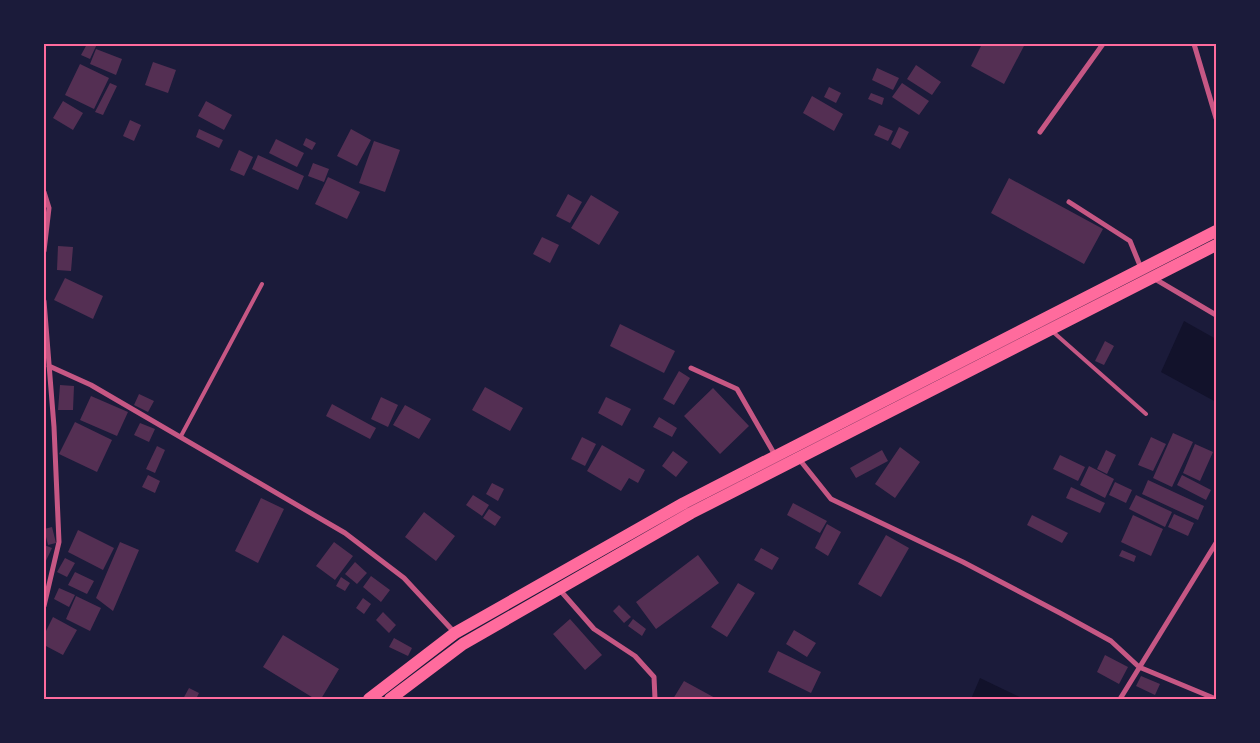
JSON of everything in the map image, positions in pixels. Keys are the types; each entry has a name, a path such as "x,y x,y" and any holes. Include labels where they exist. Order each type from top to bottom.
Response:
{"main road":[{"path":"369,699 455,634 684,503 1216,231"},
{"path":"390,699 463,644 691,514 1216,245"}],"street":[{"path":"1040,132 1103,44"},
{"path":"1194,44 1216,118"},
{"path":"44,192 49,208 44,251"},
{"path":"1069,202 1130,241 1141,269"},
{"path":"1152,277 1216,315"},
{"path":"44,301 59,542 44,606"},
{"path":"49,366 92,384 346,533 404,578 455,634"},
{"path":"691,368 737,389 776,456"},
{"path":"799,458 831,500 963,562 1060,614 1111,642 1140,667 1216,699"},
{"path":"1120,699 1216,543"},
{"path":"559,589 594,629 635,656 654,677 655,699"}],"lane":[{"path":"181,436 262,284"},
{"path":"1050,330 1146,414"}],"shaded area":[{"path":"1184,321 1216,339 1216,402 1161,372"},
{"path":"980,678 1024,699 971,699"}],"building":[{"path":"87,44 97,44 90,59 81,55"},
{"path":"982,44 1025,44 1004,84 971,66"},
{"path":"96,49 122,59 116,75 90,64"},
{"path":"153,62 176,70 168,93 145,85"},
{"path":"80,64 109,78 94,109 65,95"},
{"path":"916,65 941,82 932,95 907,79"},
{"path":"877,68 899,78 893,90 872,80"},
{"path":"110,83 117,86 103,115 95,112"},
{"path":"902,83 929,101 919,115 892,97"},
{"path":"829,87 841,93 836,103 824,97"},
{"path":"871,93 884,98 882,105 868,99"},
{"path":"812,96 843,114 834,131 803,113"},
{"path":"63,101 83,113 73,130 53,118"},
{"path":"206,101 232,115 224,130 198,116"},
{"path":"130,120 141,125 134,141 123,136"},
{"path":"879,125 893,131 888,141 874,135"},
{"path":"899,127 909,132 900,149 891,144"},
{"path":"199,129 223,140 219,148 196,137"},
{"path":"351,129 371,140 357,166 337,156"},
{"path":"306,138 316,143 312,150 303,145"},
{"path":"276,139 304,153 297,167 269,153"},
{"path":"374,141 400,150 385,192 359,183"},
{"path":"239,150 253,157 244,176 230,170"},
{"path":"258,155 304,176 298,190 252,169"},
{"path":"313,163 329,169 324,182 308,176"},
{"path":"328,177 360,192 347,219 315,204"},
{"path":"1009,178 1103,229 1084,264 991,213"},
{"path":"568,194 582,202 570,223 556,216"},
{"path":"591,195 619,212 599,245 571,228"},
{"path":"542,237 559,245 550,263 533,254"},
{"path":"58,246 73,247 71,271 57,270"},
{"path":"65,278 103,296 93,319 54,300"},
{"path":"620,324 675,351 664,373 610,346"},
{"path":"1105,341 1114,346 1104,365 1095,361"},
{"path":"679,371 690,378 674,405 663,399"},
{"path":"60,385 74,386 73,410 58,410"},
{"path":"485,387 523,408 510,431 472,410"},
{"path":"713,388 749,426 720,454 684,416"},
{"path":"139,394 154,401 148,412 134,405"},
{"path":"91,396 128,412 117,436 80,420"},
{"path":"381,397 398,405 388,427 371,419"},
{"path":"606,397 631,409 622,426 598,413"},
{"path":"332,404 376,428 370,439 326,416"},
{"path":"405,405 431,419 419,439 393,425"},
{"path":"659,417 677,428 672,437 653,427"},
{"path":"75,422 112,440 97,472 59,454"},
{"path":"140,423 155,429 149,442 134,435"},
{"path":"1173,433 1193,442 1172,487 1153,478"},
{"path":"582,437 596,444 585,466 571,459"},
{"path":"1151,437 1166,444 1153,471 1138,465"},
{"path":"1195,444 1213,452 1200,481 1183,473"},
{"path":"602,445 645,470 638,483 629,478 621,491 587,471"},
{"path":"157,446 165,450 155,473 146,469"},
{"path":"900,447 920,462 895,498 875,484"},
{"path":"882,450 888,461 856,478 850,468"},
{"path":"1106,450 1116,455 1107,474 1097,469"},
{"path":"673,451 688,462 676,477 662,466"},
{"path":"1060,455 1085,467 1078,481 1053,469"},
{"path":"1089,466 1114,479 1105,498 1080,485"},
{"path":"148,475 160,481 155,493 142,487"},
{"path":"1182,475 1211,490 1206,500 1177,485"},
{"path":"1148,480 1204,506 1198,520 1142,494"},
{"path":"1115,482 1132,490 1126,503 1109,495"},
{"path":"492,483 504,489 498,501 486,494"},
{"path":"1071,487 1105,503 1100,513 1066,498"},
{"path":"473,495 489,505 482,516 466,505"},
{"path":"1136,495 1172,512 1165,527 1129,509"},
{"path":"261,498 284,509 258,563 235,551"},
{"path":"793,503 827,521 820,533 787,515"},
{"path":"489,509 501,517 495,526 483,518"},
{"path":"424,512 455,536 436,561 405,537"},
{"path":"1174,514 1194,523 1188,536 1168,527"},
{"path":"1032,515 1068,533 1062,543 1027,525"},
{"path":"1133,515 1163,529 1151,556 1121,542"},
{"path":"827,524 841,532 828,556 815,548"},
{"path":"52,527 56,543 48,545 44,529"},
{"path":"78,530 114,548 103,570 68,552"},
{"path":"886,535 909,548 881,597 858,584"},
{"path":"120,542 139,550 113,611 96,598"},
{"path":"334,542 353,556 335,580 316,566"},
{"path":"44,545 52,548 44,565"},
{"path":"761,548 779,558 772,570 754,560"},
{"path":"1122,550 1136,556 1134,562 1119,556"},
{"path":"698,555 719,583 656,629 636,602"},
{"path":"65,558 75,563 67,577 57,572"},
{"path":"355,562 367,573 357,584 345,574"},
{"path":"75,572 94,581 87,594 68,585"},
{"path":"371,576 390,590 381,602 363,587"},
{"path":"341,577 350,583 345,591 336,586"},
{"path":"738,583 755,593 727,637 711,627"},
{"path":"59,588 75,595 69,607 54,599"},
{"path":"76,596 101,608 90,631 66,619"},
{"path":"363,598 371,604 364,614 356,608"},
{"path":"619,605 631,617 624,623 613,611"},
{"path":"383,612 396,625 389,633 376,620"},
{"path":"53,617 77,630 63,655 44,645 44,635"},
{"path":"570,619 602,655 585,670 553,634"},
{"path":"633,619 646,629 642,636 628,626"},
{"path":"794,630 816,643 807,657 786,644"},
{"path":"283,635 339,669 321,699 315,699 263,667"},
{"path":"394,638 412,648 408,656 389,647"},
{"path":"778,651 821,672 811,693 768,672"},
{"path":"1105,655 1128,667 1119,684 1097,672"},
{"path":"1141,676 1160,684 1155,695 1136,686"},
{"path":"684,681 717,699 673,699"},
{"path":"189,688 199,693 196,699 183,699"}]}
